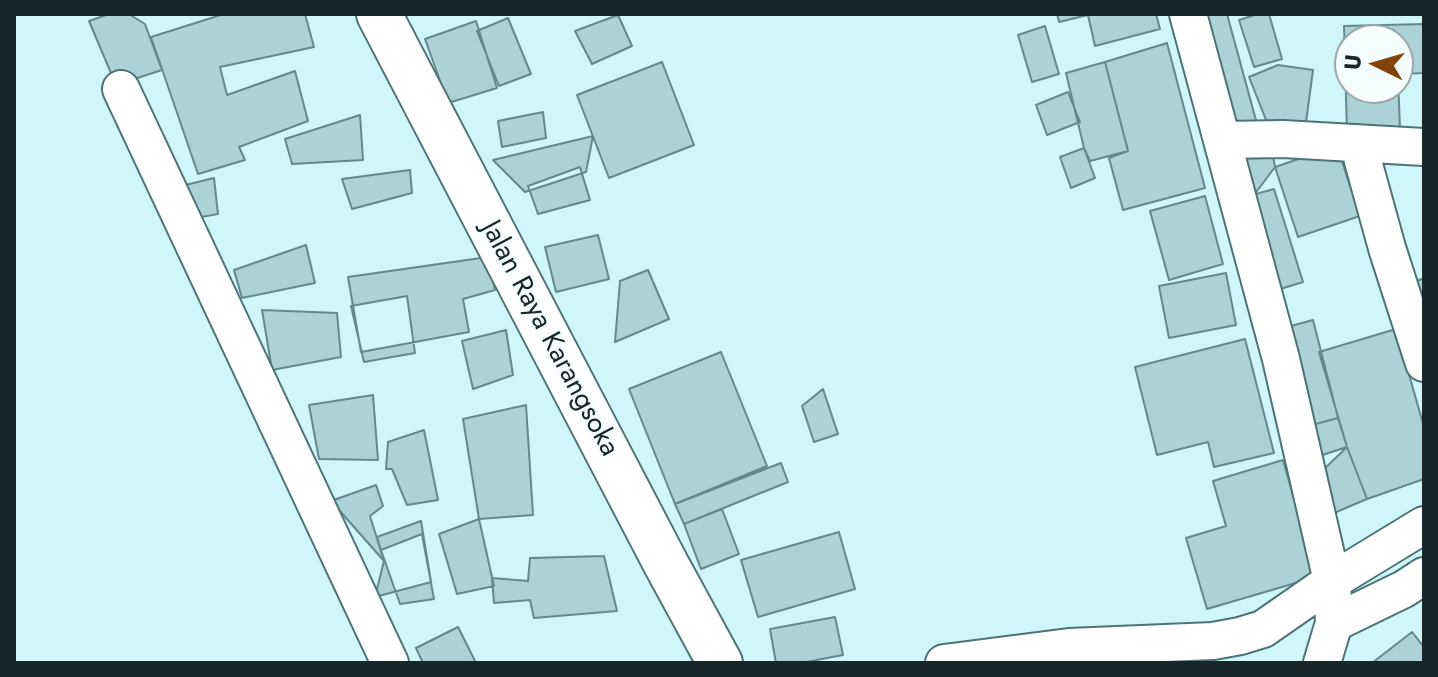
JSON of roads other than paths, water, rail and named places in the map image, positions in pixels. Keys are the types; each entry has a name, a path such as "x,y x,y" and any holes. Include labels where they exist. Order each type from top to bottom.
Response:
{"main road":[{"name":"Jalan Raya Karangsoka","path":"379,14 720,663"}],"street":[{"path":"1188,14 1281,359 1332,581 1334,623 1322,663"},
{"path":"121,89 390,663"},
{"path":"1222,140 1283,139 1424,147"},
{"path":"1358,143 1387,248 1422,349"},
{"path":"944,663 1069,647 1213,641 1240,636 1263,629 1332,581 1424,525"},
{"path":"1334,623 1417,592"}]}
